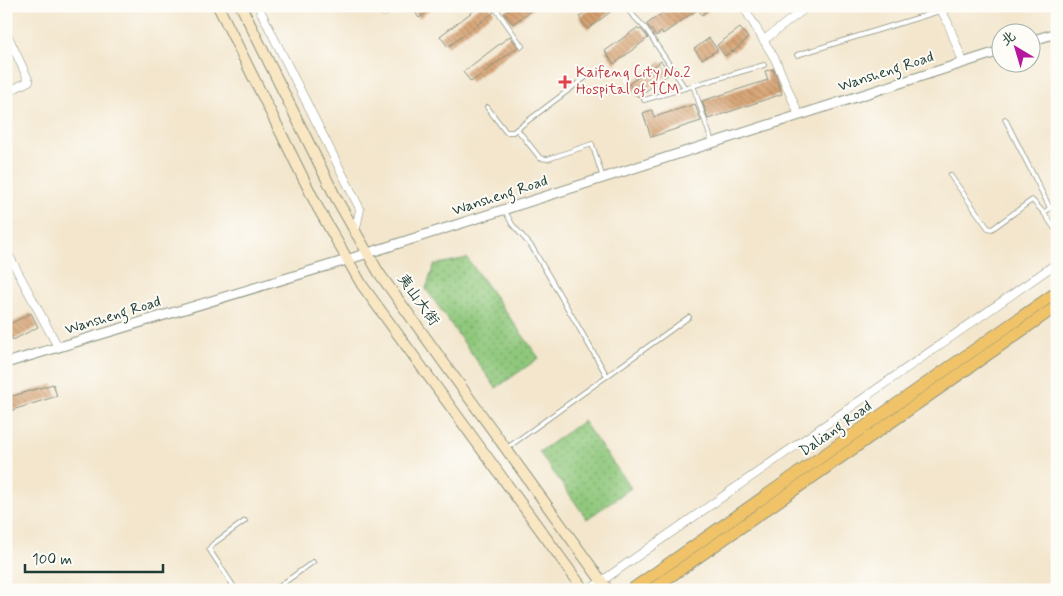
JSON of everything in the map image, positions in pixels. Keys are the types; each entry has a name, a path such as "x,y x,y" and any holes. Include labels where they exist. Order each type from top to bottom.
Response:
{"main road":[{"path":"218,6 318,208 362,285 584,590"},
{"name":"夷山大街","path":"241,6 355,233 367,253 608,590"},
{"name":"Daliang Road","path":"631,590 1057,292"},
{"name":"Daliang Road","path":"651,590 1057,306"}],"street":[{"path":"258,6 360,209 355,233"},
{"path":"743,6 783,74 799,115"},
{"path":"764,40 808,6"},
{"path":"940,8 963,62"},
{"path":"6,32 29,80 6,93"},
{"path":"1040,38 1057,33"},
{"name":"Wansheng Road","path":"6,363 347,260 990,53"},
{"path":"6,250 58,347"},
{"path":"589,590 1057,263"}],"lane":[{"path":"494,6 522,46"},
{"path":"624,6 646,29 685,88"},
{"path":"791,6 797,15"},
{"path":"797,55 940,8 956,6"},
{"path":"644,100 764,65"},
{"path":"487,107 506,132 513,132 590,74 596,74"},
{"path":"693,86 712,142"},
{"path":"1005,119 1050,208"},
{"path":"517,129 540,158 548,159 592,144 603,178"},
{"path":"950,175 988,228 992,229 1032,200 1057,232"},
{"path":"1044,213 1057,204"},
{"path":"504,209 512,224 532,246 607,376"},
{"path":"507,448 689,317"},
{"path":"236,590 210,549 212,544 246,521"},
{"path":"274,590 313,562"}],"green space":[{"path":"467,258 539,358 496,388 426,289 434,265"},
{"path":"583,421 631,488 587,519 539,452"}],"building":[{"path":"411,6 435,6 419,18"},
{"path":"480,6 489,6 494,12 448,47 440,36"},
{"path":"513,6 537,6 513,24 504,13"},
{"path":"593,6 618,6 588,29 579,17"},
{"path":"672,6 714,6 702,15 698,9 663,34 661,32 656,36 647,24"},
{"path":"637,28 641,29 648,38 614,64 605,51"},
{"path":"740,28 748,38 733,52 731,51 725,56 717,45"},
{"path":"510,36 518,47 471,82 463,72"},
{"path":"709,38 718,50 702,59 694,49"},
{"path":"661,61 670,73 638,97 629,84"},
{"path":"773,69 782,94 708,119 702,101 768,80 765,71"},
{"path":"695,104 701,121 651,137 643,113 652,110 654,117"},
{"path":"31,313 38,327 13,340 11,337 6,339 6,326"},
{"path":"53,384 57,396 6,412 6,398"}],"place":[{"name":"Kaifeng City No.2 Hospital of TCM","path":"565,82"}]}
